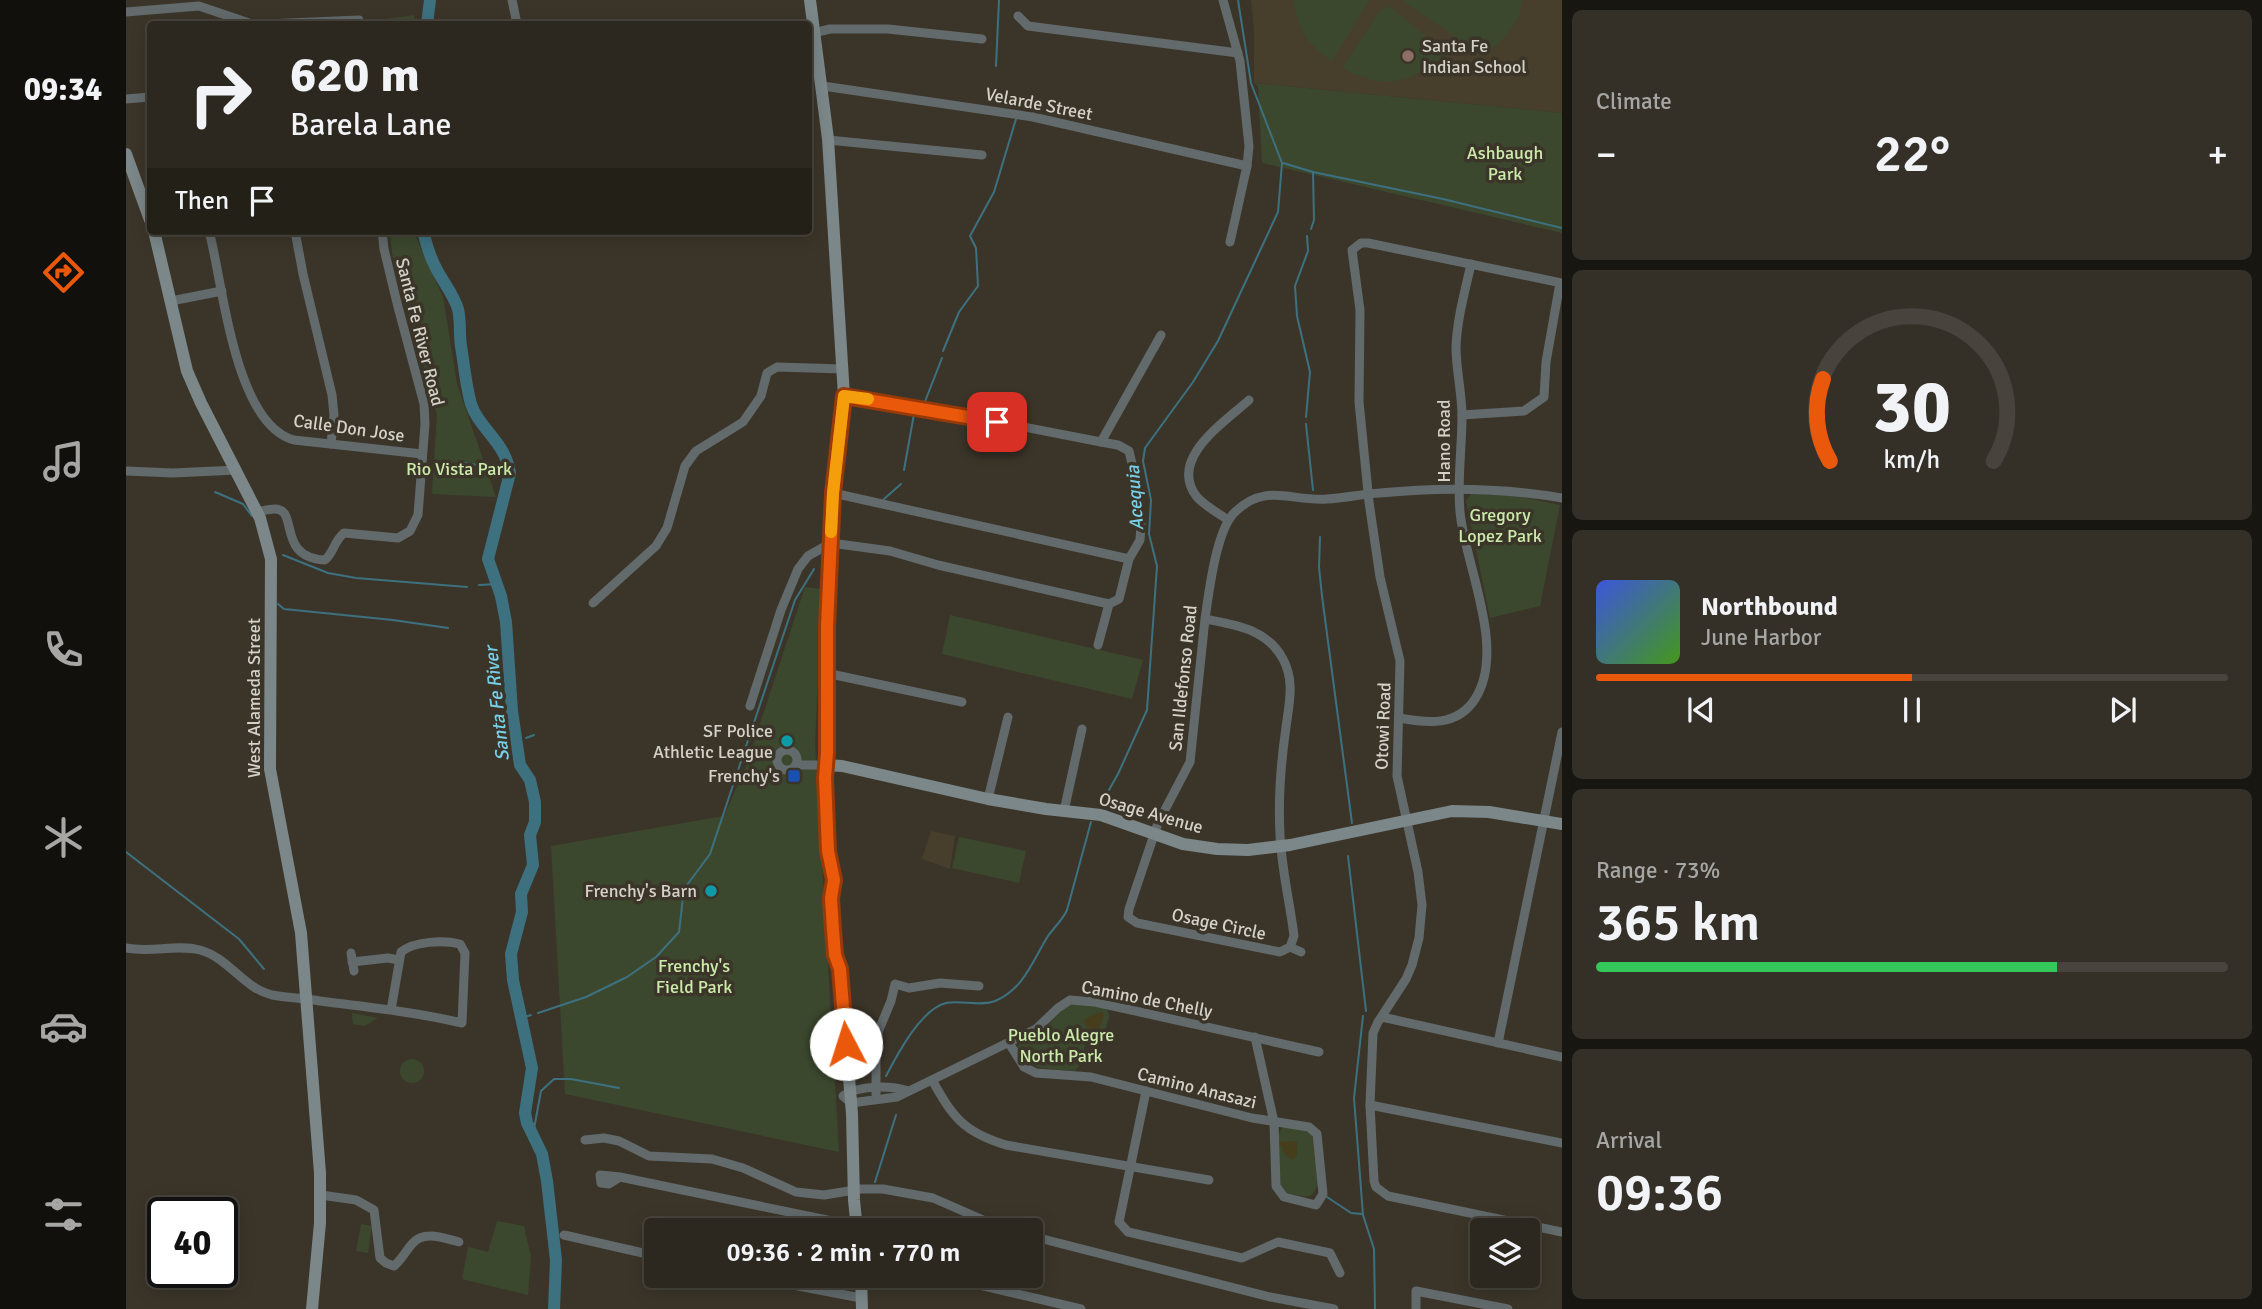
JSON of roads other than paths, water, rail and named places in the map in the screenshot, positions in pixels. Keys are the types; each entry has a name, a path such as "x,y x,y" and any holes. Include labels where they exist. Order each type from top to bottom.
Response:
{"street":[{"path":"512,0 516,21"},
{"path":"810,0 811,21"},
{"path":"1223,0 1238,53 1249,146 1230,242"},
{"path":"126,12 199,6 244,21"},
{"path":"1018,16 1028,26 1238,53"},
{"path":"855,1218 853,1159 847,1151 848,1097 833,968 835,955 831,898 825,866 828,851 825,778 826,674 831,542 833,493 844,396 828,140 823,86 812,33 830,29 888,29 982,39"},
{"name":"Velarde Street","path":"823,86 1033,117 1247,166"},
{"path":"126,99 147,97"},
{"path":"828,140 982,155"},
{"path":"126,154 147,212"},
{"name":"West Alameda Street","path":"155,235 179,343 190,378 257,512 268,544 272,567 270,769 298,911 321,1195 312,1309"},
{"name":"Calle Don Jose","path":"210,235 236,358 247,385 268,422 279,434 289,439 422,454"},
{"path":"296,235 332,395 334,415 331,444"},
{"name":"Santa Fe River Road","path":"257,512 275,509 283,512 289,521 293,544 299,552 310,559 325,560 331,554 337,539 344,533 398,538 410,531 418,515 425,424 423,396 397,303 382,235"},
{"name":"Otowi Road","path":"1471,264 1368,243 1355,247 1352,257 1361,321 1360,419 1368,494 1380,577 1400,661 1397,776 1421,891 1421,925 1415,956 1406,979 1373,1033 1370,1105 1373,1174 1376,1187 1383,1193 1414,1202 1562,1232"},
{"path":"1462,415 1524,411 1544,397 1546,362 1561,283 1471,264"},
{"name":"Hano Road","path":"1399,718 1427,723 1452,718 1465,711 1475,699 1482,683 1486,657 1486,628 1461,524 1462,415 1456,350 1458,320 1471,264"},
{"path":"171,301 222,291"},
{"path":"1101,442 1161,335"},
{"path":"593,603 656,546 667,528 685,466 696,451 743,422 761,396 767,373 777,367 843,369"},
{"path":"750,706 781,610 798,569 808,556 831,542 890,551 938,565 1109,604 1119,599 1129,559 1140,540 1141,526 1133,466 1126,448 957,414 844,396"},
{"path":"1249,400 1200,444 1189,467 1189,479 1195,495 1228,520 1249,501 1270,495 1325,500 1368,494 1460,489 1562,498"},
{"path":"126,471 173,473 237,470"},
{"path":"833,493 1129,559"},
{"name":"San Ildefonso Road","path":"1154,834 1190,762 1205,619 1219,545 1228,520"},
{"path":"1098,645 1109,604"},
{"name":"Osage Circle","path":"1154,834 1129,909 1130,920 1276,952 1290,947 1294,936 1282,846 1280,786 1291,691 1287,666 1275,646 1261,635 1244,627 1205,619"},
{"path":"826,674 962,702"},
{"path":"988,799 1008,717"},
{"path":"1064,811 1082,729"},
{"path":"1498,1043 1562,732"},
{"path":"796,765 826,765"},
{"name":"Osage Avenue","path":"826,765 842,766 988,799 1094,814 1184,844 1217,849 1282,846 1460,810 1509,816 1562,830"},
{"name":"Osage Avenue","path":"1543,823 1562,824"},
{"path":"126,948 139,951 182,948 200,950 221,960 259,990 277,996 391,1010 462,1023 465,953 460,944 451,942 408,946 401,952 391,1010"},
{"path":"1290,947 1301,952"},
{"path":"353,962 388,958 399,960"},
{"path":"876,1099 876,1037 895,984 909,988 940,984 979,986"},
{"name":"Camino de Chelly","path":"848,1097 897,1097 1037,1029 1070,1000 1095,1002 1319,1052"},
{"path":"1382,1017 1562,1056"},
{"path":"1255,1037 1274,1122"},
{"name":"Camino Anasazi","path":"1009,1043 1024,1067 1036,1073 1091,1077 1274,1122 1309,1127 1317,1134 1323,1194 1317,1205 1284,1197 1276,1186 1274,1122"},
{"path":"932,1080 964,1126 983,1138 1006,1146 1209,1180"},
{"path":"848,1097 876,1088 897,1087 909,1091"},
{"path":"1146,1091 1119,1222 1128,1232 1242,1258 1278,1242 1331,1253 1340,1273"},
{"path":"1370,1105 1562,1143"},
{"path":"585,1140 604,1138 619,1141 649,1156 712,1159 743,1168 796,1192 824,1195 883,1189 933,1198 979,1218"},
{"path":"620,1178 809,1218"},
{"path":"321,1195 356,1200 374,1209 380,1258 386,1264 394,1266 414,1242 427,1235 459,1242"},
{"path":"564,1235 644,1253"},
{"path":"1043,1239 1270,1297 1334,1309"},
{"path":"795,1288 861,1304"},
{"path":"992,1288 1081,1309"},
{"path":"1416,1309 1416,1291 1508,1309"}],"waterway":[{"name":"Santa Fe River","path":"427,21 430,0"},
{"path":"996,66 999,0"},
{"name":"Acequia","path":"1100,806 1147,710 1157,566 1149,534 1151,500 1143,461 1145,448 1193,382 1218,341 1278,212 1282,163 1251,83 1238,0"},
{"path":"943,351 959,312 978,286 976,248 970,236 994,192 1016,119"},
{"path":"1283,163 1313,172 1314,220 1311,229"},
{"path":"1313,172 1443,199 1562,228"},
{"name":"Santa Fe River","path":"424,235 433,262 458,309 471,404 503,452 510,473 488,559 501,596 506,622 512,711 520,765 530,780 535,802 535,822 530,835 533,865 521,894 522,912 511,954 513,980 532,1068 525,1113 542,1154 547,1181 556,1260 554,1309"},
{"path":"1306,417 1310,372 1297,316 1295,286 1308,251 1307,236"},
{"path":"924,404 942,358"},
{"path":"904,470 914,414"},
{"path":"1306,424 1313,490"},
{"path":"465,463 478,465 485,461"},
{"path":"884,499 901,484"},
{"path":"215,492 243,504 252,516"},
{"path":"1320,537 1322,596 1352,823"},
{"path":"283,555 328,573 356,578 467,587"},
{"path":"538,1013 586,997 627,977 656,957 679,932 684,889 710,854 795,600 814,569"},
{"path":"479,585 497,584"},
{"path":"278,604 284,609 448,628"},
{"path":"526,738 534,735"},
{"name":"Acequia","path":"886,1076 919,1023 937,1007 952,1002 989,1003 1005,996 1021,981 1067,910 1091,822"},
{"path":"126,852 239,939 264,969"},
{"path":"1348,856 1366,1011"},
{"path":"521,1018 531,1015"},
{"path":"1363,1016 1354,1098 1363,1215 1374,1249 1375,1309"},
{"name":"Acequia","path":"533,1134 541,1091 554,1079 571,1079 619,1088"},
{"path":"875,1182 896,1115"},
{"path":"1327,1197 1351,1213 1362,1214"}],"place":[{"name":"Santa Fe Indian School","path":"1408,56"},
{"name":"SF Police Athletic League","path":"787,741"},
{"name":"Frenchy's","path":"794,776"},
{"name":"Frenchy's Barn","path":"711,891"}],"park label":[{"name":"Ashbaugh Park","path":"1505,163"},
{"name":"Rio Vista Park","path":"459,469"},
{"name":"Gregory Lopez Park","path":"1500,525"},
{"name":"Frenchy's Field Park","path":"694,976"},
{"name":"Pueblo Alegre North Park","path":"1061,1045"}]}
